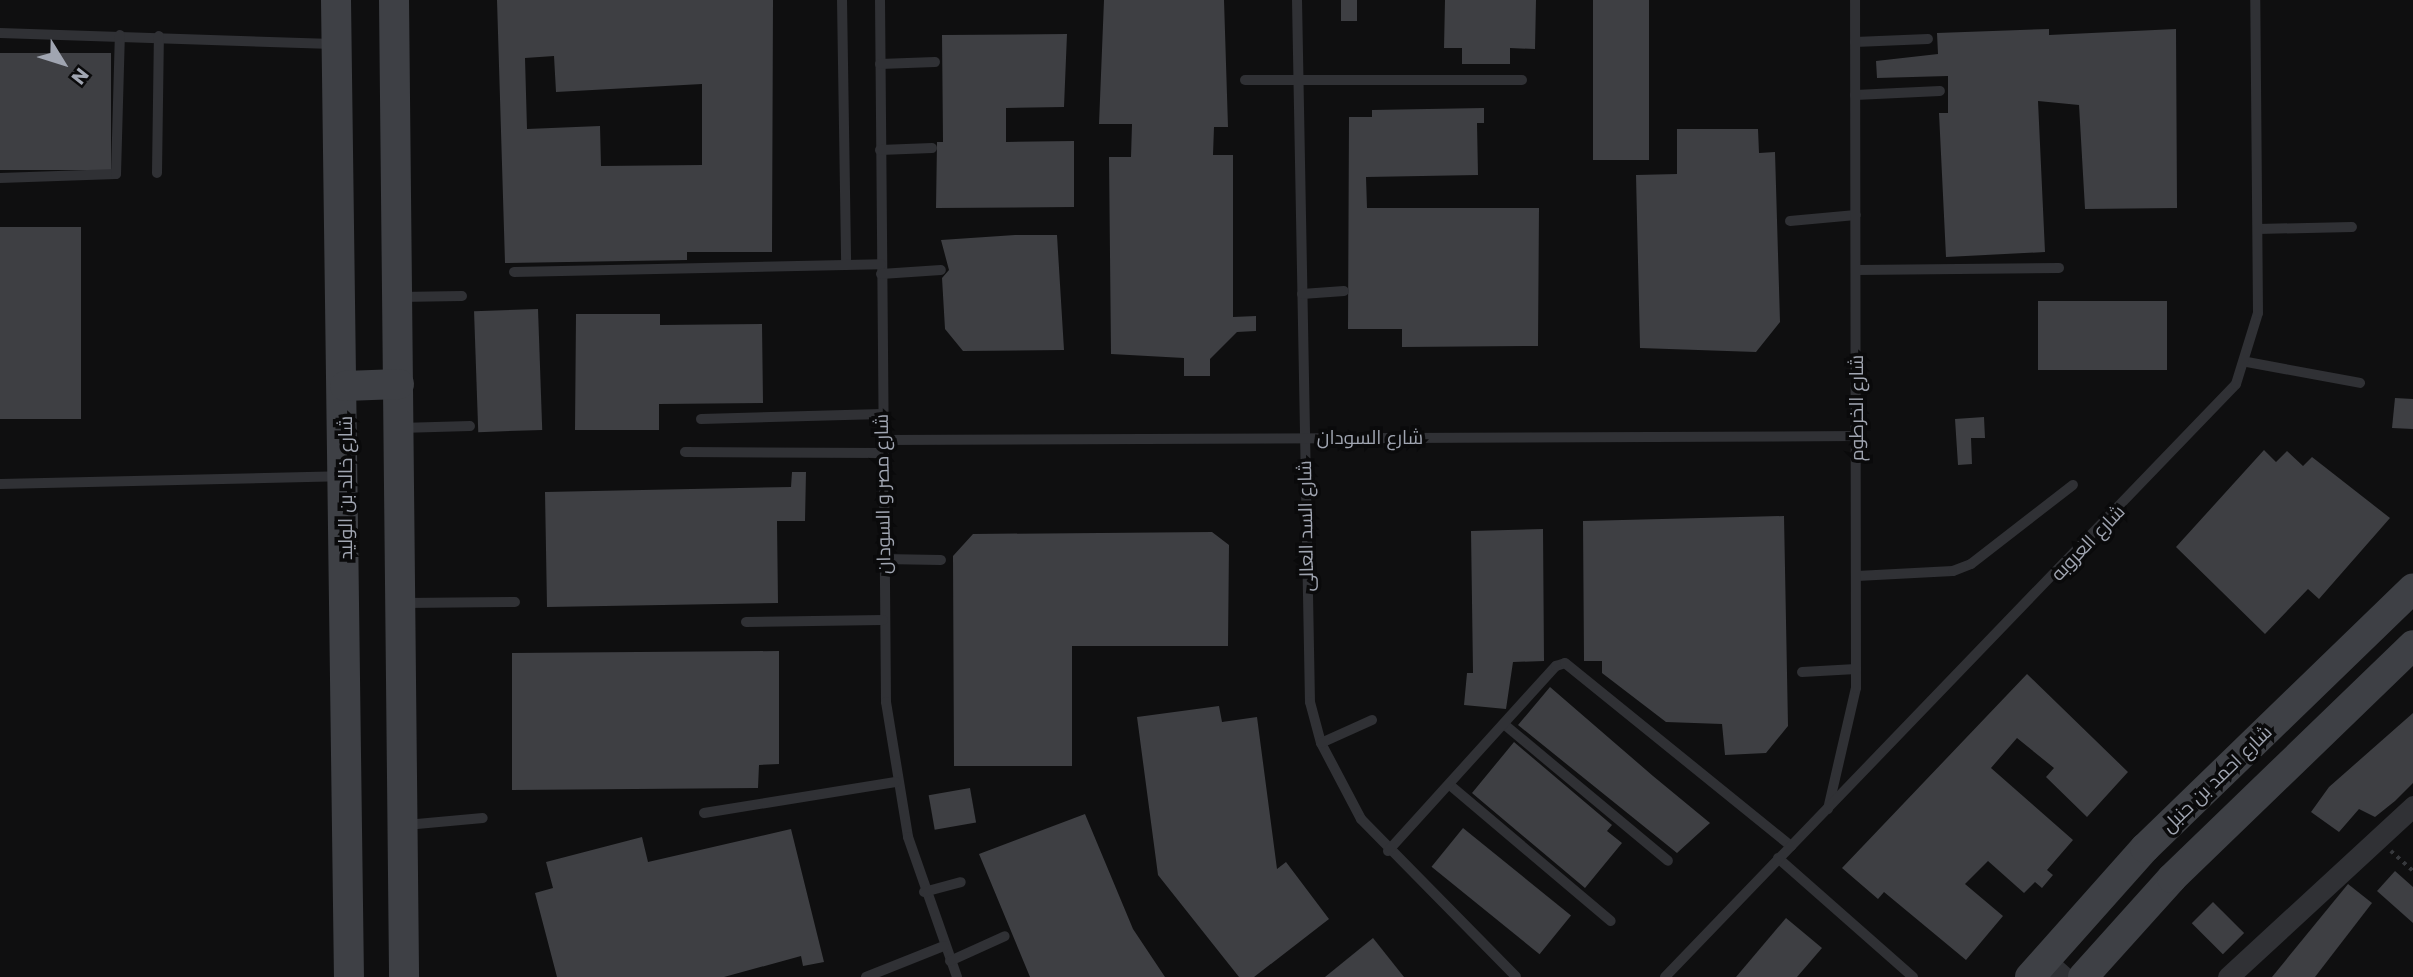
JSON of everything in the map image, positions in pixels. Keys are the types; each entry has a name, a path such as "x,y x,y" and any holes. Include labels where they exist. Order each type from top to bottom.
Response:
{"main road":[{"name":"شارع خالد بن الوليد","path":"336,0 345,386 348,975"},
{"path":"394,0 404,977"},
{"path":"345,386 399,384"},
{"name":"شارع احمد بن حنبل","path":"2046,971 2145,848 2413,588"},
{"name":"شارع احمد بن حنبل","path":"2083,977 2172,878 2413,645"}],"street":[{"path":"2228,977 2413,806"}],"lane":[{"path":"842,0 846,265"},
{"name":"شارع مصر و السودان","path":"880,0 883,620 895,782 924,892 957,977"},
{"name":"شارع السد العالى","path":"1297,0 1310,702 1321,743 1361,819 1388,851 1516,977"},
{"name":"شارع الخرطوم","path":"1827,811 1854,709 1856,669 1858,436 1855,0"},
{"name":"شارع العروبه","path":"1665,977 1778,858 2205,423 2247,362 2258,313 2255,0"},
{"path":"0,33 159,36 336,44"},
{"path":"0,178 116,174 120,35"},
{"path":"157,173 159,36"},
{"path":"1855,43 1928,39"},
{"path":"880,64 934,62"},
{"path":"1245,79 1522,80"},
{"path":"1856,95 1940,91"},
{"path":"880,150 932,148"},
{"path":"1790,221 1856,215"},
{"path":"2258,229 2352,227"},
{"path":"514,272 846,265 881,269 941,270"},
{"path":"1857,271 2059,268"},
{"path":"1302,294 1344,291"},
{"path":"399,297 462,296"},
{"path":"2247,362 2360,383"},
{"path":"701,419 882,414"},
{"path":"400,428 470,426"},
{"name":"شارع السودان","path":"882,440 1858,436"},
{"path":"685,452 882,453"},
{"path":"0,484 346,476"},
{"path":"1857,576 1953,571 1971,564 2073,485"},
{"path":"883,559 941,560"},
{"path":"401,603 515,602"},
{"path":"746,622 883,620"},
{"path":"1388,851 1451,786 1556,666 1574,665 1791,846"},
{"path":"1802,672 1856,669"},
{"path":"1321,743 1372,720"},
{"path":"1504,725 1668,861"},
{"path":"704,813 895,782"},
{"path":"1451,786 1611,921"},
{"path":"402,825 483,818"},
{"path":"1778,858 1913,977"},
{"path":"924,892 961,882"},
{"path":"950,961 1005,936"},
{"path":"866,977 944,946"}],"path":[{"path":"2378,839 2413,871"}],"building":[{"path":"497,0 773,0 772,252 687,252 687,260 505,263","holes":["554,56 556,92 702,84 702,165 601,166 600,126 527,129 525,58"]},
{"path":"1104,0 1224,0 1228,127 1214,127 1213,155 1233,155 1233,317 1256,316 1256,331 1237,332 1210,359 1210,376 1184,376 1184,358 1111,354 1109,157 1131,157 1132,124 1099,124"},
{"path":"1341,0 1357,0 1357,21 1341,21"},
{"path":"1445,0 1536,0 1535,49 1510,48 1510,64 1462,64 1462,48 1444,48"},
{"path":"1593,0 1649,0 1649,160 1593,160"},
{"path":"2049,29 2049,35 2176,29 2177,208 2085,209 2079,105 2038,101 2045,252 1946,257 1939,113 1948,113 1948,76 1877,78 1876,61 1938,54 1937,33"},
{"path":"1067,34 1064,107 1006,108 1006,142 1074,141 1074,207 936,208 937,142 943,142 942,35"},
{"path":"0,53 111,53 111,170 0,170"},
{"path":"1484,108 1484,123 1477,123 1478,175 1366,177 1367,208 1539,208 1538,346 1402,347 1402,329 1348,329 1349,117 1372,117 1372,110"},
{"path":"1677,129 1758,129 1759,153 1775,152 1780,322 1756,352 1640,348 1636,175 1677,174"},
{"path":"0,227 81,227 81,419 0,419"},
{"path":"1057,235 1064,350 963,351 945,329 942,278 949,270 941,240"},
{"path":"2038,301 2167,301 2167,370 2038,370"},
{"path":"538,309 542,430 478,432 474,311"},
{"path":"576,314 660,314 660,325 762,324 763,403 659,404 659,430 575,430"},
{"path":"2395,398 2413,399 2413,429 2392,428"},
{"path":"1984,417 1985,438 1971,438 1972,464 1958,465 1955,419"},
{"path":"2264,450 2276,462 2287,451 2303,466 2312,457 2390,518 2319,599 2308,589 2265,634 2176,547"},
{"path":"792,472 806,472 805,521 777,521 778,603 547,607 545,492 791,487"},
{"path":"1784,516 1788,726 1766,753 1725,755 1722,724 1666,722 1602,673 1602,661 1584,661 1583,521"},
{"path":"1543,529 1544,661 1513,662 1506,709 1464,705 1467,673 1473,673 1471,531"},
{"path":"1212,532 1229,545 1228,646 1072,646 1072,766 954,766 953,556 973,534"},
{"path":"779,651 779,764 759,765 758,788 512,790 512,653"},
{"path":"2027,674 2128,772 2087,817 2046,777 2054,768 2017,738 1991,768 2073,840 2047,870 2053,875 2042,888 2035,882 2024,893 1988,861 1965,884 2003,916 1966,960 1884,892 1878,899 1842,868"},
{"path":"1550,687 1710,823 1677,853 1518,725"},
{"path":"1219,706 1222,722 1257,717 1277,869 1286,862 1329,919 1254,977 1239,977 1158,875 1137,717"},
{"path":"2413,713 2413,783 2395,801 2375,817 2359,809 2339,832 2311,812 2329,787"},
{"path":"1514,742 1612,825 1607,831 1622,843 1585,888 1472,793"},
{"path":"970,788 976,822 935,830 929,795"},
{"path":"1085,814 1133,929 1165,977 1030,977 979,854"},
{"path":"1463,828 1571,915 1540,954 1432,867"},
{"path":"791,829 824,962 803,966 801,956 724,977 557,977 535,893 553,888 546,862 642,837 648,862"},
{"path":"2395,871 2413,887 2413,923 2377,891"},
{"path":"2348,884 2372,903 2315,977 2272,977"},
{"path":"2213,902 2244,933 2223,954 2192,923"},
{"path":"1786,918 1822,948 1797,977 1736,977"},
{"path":"1373,938 1404,977 1325,977"}]}
